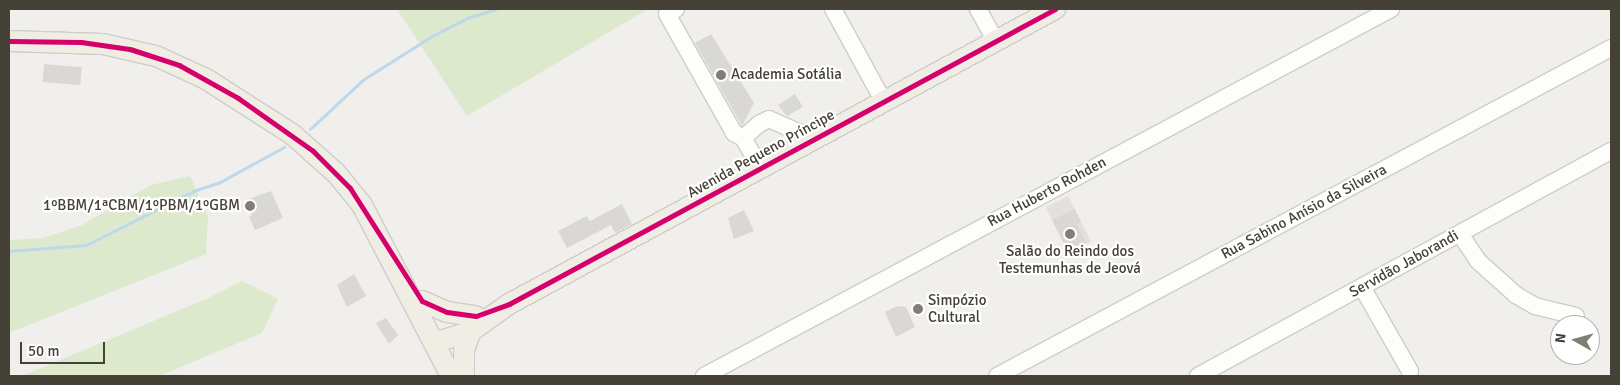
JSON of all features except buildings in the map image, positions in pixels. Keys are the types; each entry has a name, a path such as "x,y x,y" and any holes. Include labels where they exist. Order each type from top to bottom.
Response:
{"main road":[{"name":"Avenida Pequeno Príncipe","path":"438,343 450,331 473,324 1055,9"},
{"path":"9,41 81,42 130,48 179,65 269,118 313,151 350,188 391,256 438,343 464,376"},
{"path":"391,256 422,301 451,376"},
{"path":"422,301 473,324 464,352 464,376"}],"street":[{"path":"676,9 667,14 734,133 743,138 761,169"},
{"path":"833,9 884,102"},
{"path":"978,9 996,41"},
{"name":"Rua Huberto Rohden","path":"704,376 1391,9"},
{"name":"Rua Sabino Anísio da Silveira","path":"997,376 1611,48"},
{"path":"743,138 769,119 798,132 808,142"},
{"name":"Servidão Jaborandi","path":"1198,376 1611,151"},
{"path":"1460,234 1478,261 1516,295 1535,306 1572,315"},
{"path":"1362,287 1410,371"}],"shaded area":[{"name":"Salão do Reindo dos Testemunhas de Jeová","path":"1068,196 1091,241 1069,253 1046,207"}],"green space":[{"path":"397,9 648,9 467,116"},
{"path":"190,176 208,215 206,254 9,333 9,240 43,238 82,225 151,185"},
{"path":"242,281 278,299 262,333 159,376 22,376 206,299"}],"waterway":[{"path":"310,129 364,79 432,36 467,18 497,9"},
{"path":"9,251 86,245 196,190 220,182 284,147"}],"cycle path":[{"path":"9,41 81,42 130,49 179,65 238,98 313,151 350,188 422,301 447,312 476,316 509,304 1055,9"}],"place":[{"name":"Academia Sotália","path":"721,75"},
{"name":"1ºBBM/1ªCBM/1ºPBM/1ºGBM","path":"250,206"},
{"name":"Salão do Reindo dos Testemunhas de Jeová","path":"1070,234"},
{"name":"Simpózio Cultural","path":"918,309"}]}
